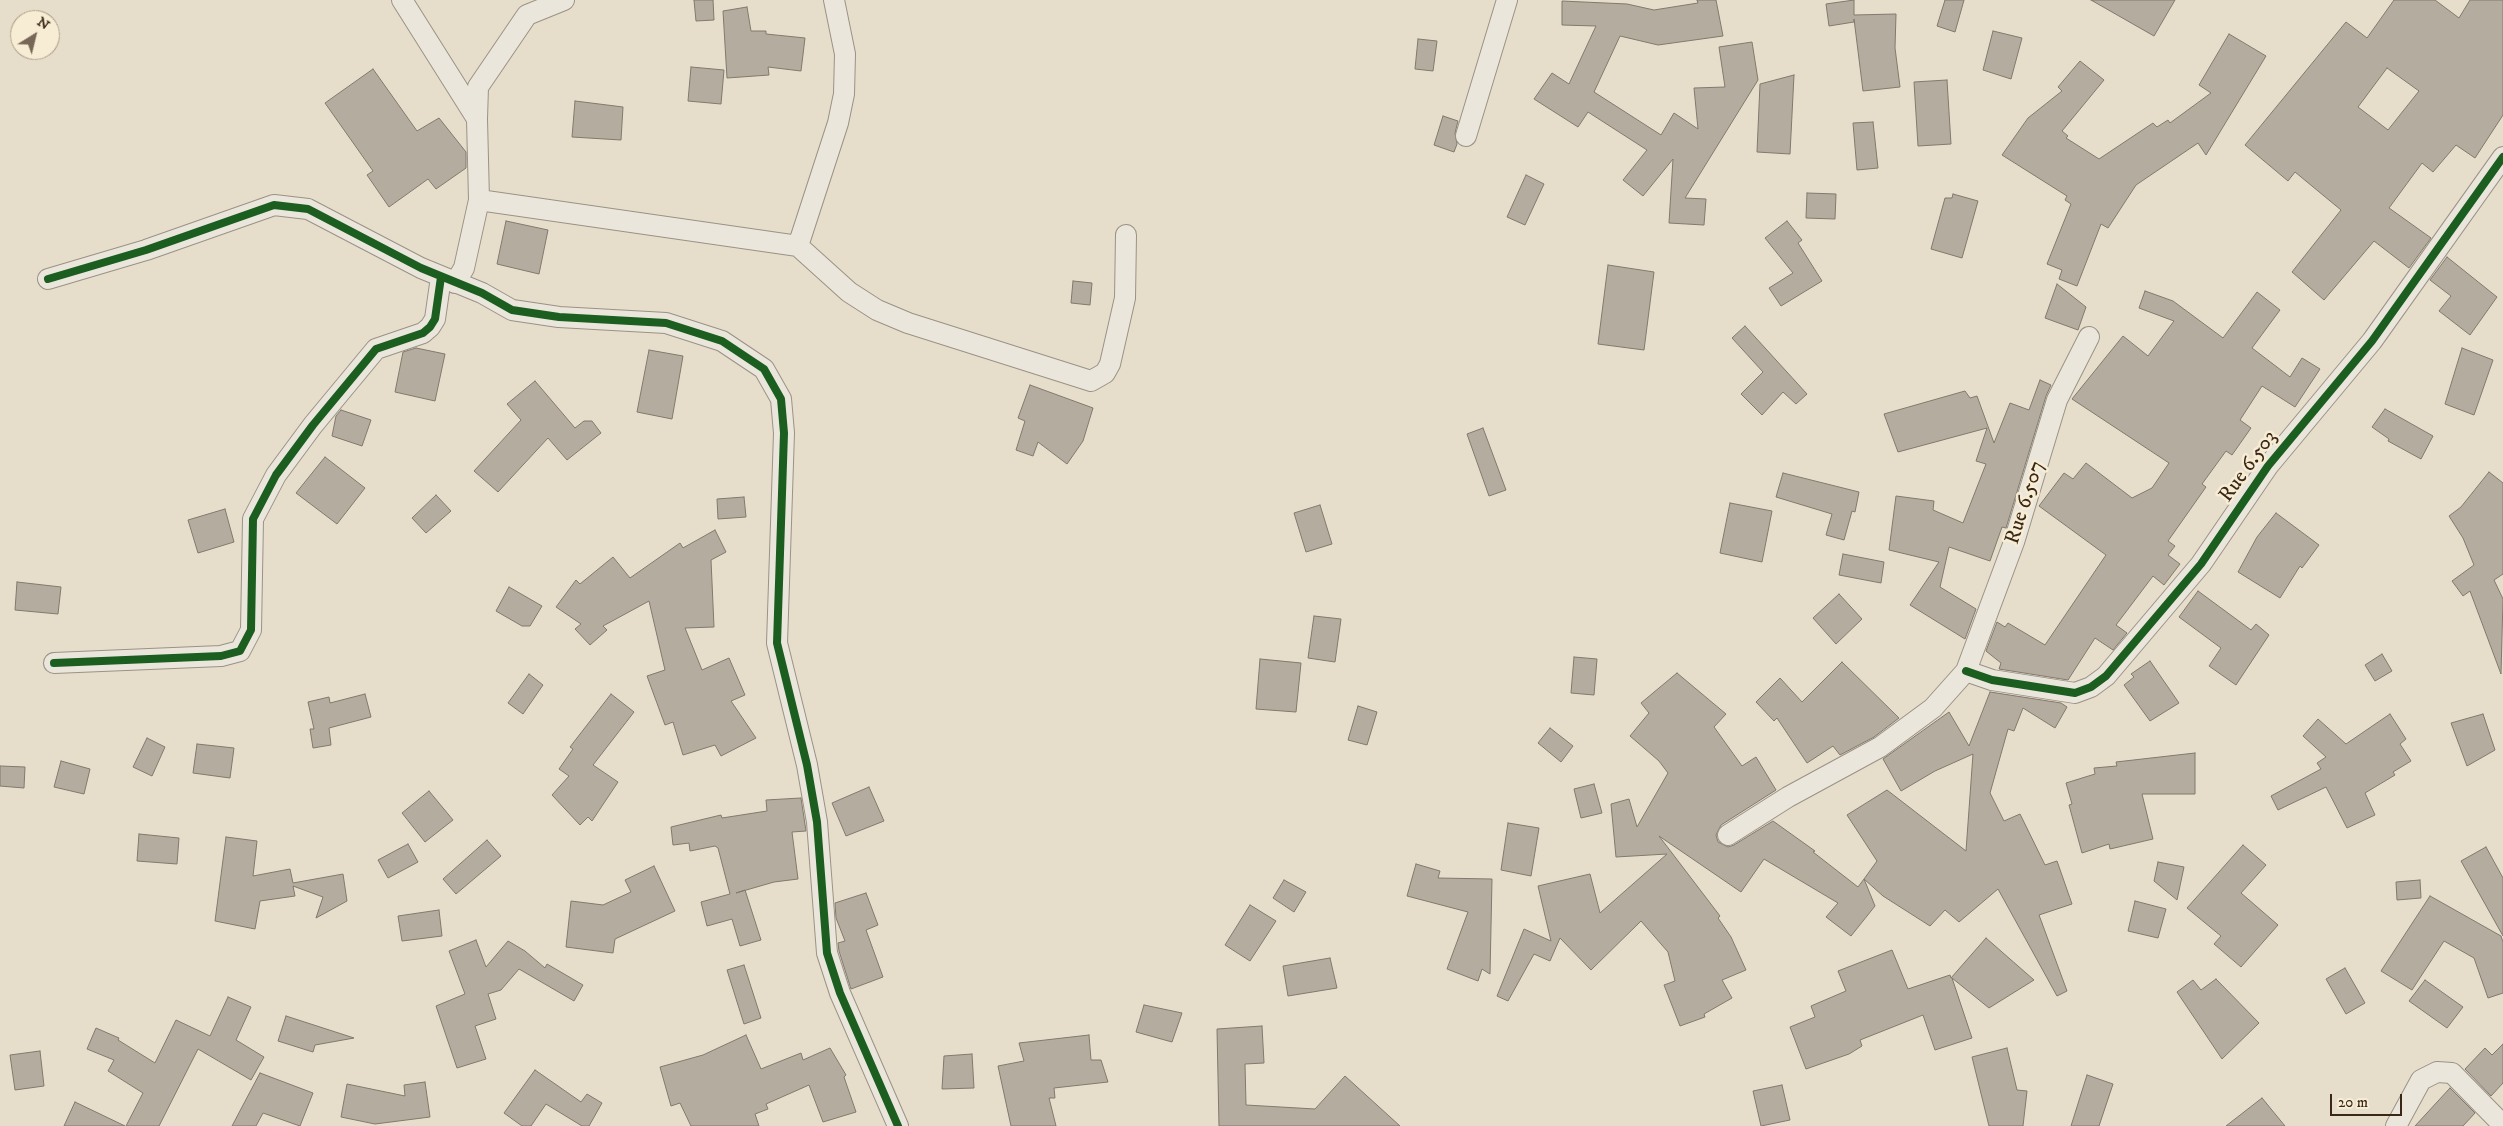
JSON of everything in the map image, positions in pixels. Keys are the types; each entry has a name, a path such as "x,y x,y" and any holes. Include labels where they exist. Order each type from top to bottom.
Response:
{"street":[{"path":"402,0 477,118"},
{"path":"54,663 221,656 240,651 251,630 253,519 276,475 313,425 376,349 423,333 430,328 435,319 448,280 464,268 479,200 478,87 527,15 564,0"},
{"path":"798,246 838,123 844,94 845,54 834,0"},
{"path":"1466,136 1507,0"},
{"name":"Rue 6.503","path":"1966,671 1992,680 2075,693 2091,687 2106,676 2201,564 2268,466 2372,341 2503,156"},
{"path":"479,200 798,246 849,292 908,324 1091,381 1105,373 1110,364 1125,298 1126,235"},
{"path":"48,279 146,250 274,205 308,209 448,280 482,293 512,310 559,317 666,323 722,341 764,369 781,399 784,433 777,643 807,765 817,822 826,953 840,993 898,1126"},
{"name":"Rue 6.507","path":"1966,671 2011,550 2057,400 2089,337"},
{"path":"1728,835 1788,797 1880,747 1933,708 1966,671"},
{"path":"2396,1126 2421,1080 2437,1072 2452,1073 2503,1125"}],"building":[{"path":"694,0 713,0 714,20 696,21"},
{"path":"1697,0 1716,0 1723,36 1658,45 1620,36 1594,92 1661,135 1674,113 1698,129 1694,88 1725,87 1719,47 1752,42 1758,80 1685,198 1706,199 1704,225 1669,223 1673,159 1643,196 1623,180 1647,150 1588,112 1578,127 1534,99 1552,73 1569,84 1596,26 1562,25 1562,1 1627,4 1654,10 1698,3"},
{"path":"1854,0 1854,15 1896,14 1895,48 1900,87 1863,91 1854,19 1854,22 1829,26 1826,4"},
{"path":"1945,0 1964,0 1955,32 1937,26"},
{"path":"2091,0 2175,0 2154,36"},
{"path":"2394,0 2435,0 2459,18 2470,0 2503,0 2503,115 2475,158 2456,145 2433,172 2422,163 2389,208 2431,238 2409,268 2374,241 2324,300 2292,272 2341,210 2295,172 2288,181 2245,145 2346,22 2367,38","holes":["2387,68 2419,91 2388,130 2358,107"]},
{"path":"747,7 751,31 766,31 766,34 805,38 801,71 768,67 769,75 727,78 723,11"},
{"path":"1993,31 2022,38 2011,79 1983,70"},
{"path":"2229,34 2266,56 2206,155 2198,143 2136,185 2108,228 2101,224 2077,286 2059,279 2062,270 2047,264 2071,204 2065,200 2067,196 2002,155 2028,118 2062,91 2058,87 2080,61 2104,80 2062,131 2068,136 2066,138 2099,159 2153,123 2157,127 2168,120 2170,123 2211,93 2199,85"},
{"path":"1418,39 1437,41 1433,71 1415,69"},
{"path":"691,67 724,70 721,104 688,101"},
{"path":"373,69 417,131 439,118 466,152 466,168 436,189 428,179 389,207 367,175 373,171 325,103"},
{"path":"1794,75 1790,154 1757,152 1760,84"},
{"path":"1947,80 1951,144 1918,146 1914,82"},
{"path":"575,101 623,107 621,140 572,137"},
{"path":"1443,116 1458,121 1455,133 1457,144 1454,152 1434,145"},
{"path":"1873,122 1878,168 1857,170 1853,123"},
{"path":"1526,175 1544,184 1525,225 1507,217"},
{"path":"1807,193 1836,194 1835,219 1806,218"},
{"path":"1953,194 1978,201 1962,258 1931,249 1945,198 1952,198"},
{"path":"506,221 548,230 539,274 497,264"},
{"path":"1787,221 1802,240 1798,243 1822,281 1781,306 1769,288 1793,273 1765,238"},
{"path":"2447,257 2497,297 2470,335 2439,311 2451,296 2430,280"},
{"path":"1608,265 1654,272 1644,350 1598,344"},
{"path":"1073,281 1092,283 1090,305 1071,303"},
{"path":"2057,284 2086,307 2078,330 2045,318"},
{"path":"2145,291 2173,301 2223,338 2257,292 2280,310 2252,348 2290,377 2302,358 2320,369 2295,407 2262,386 2240,420 2251,428 2232,455 2226,451 2202,484 2206,487 2168,541 2175,546 2168,555 2180,564 2164,585 2153,576 2116,625 2127,633 2113,650 2095,638 2068,680 1999,669 2001,663 1986,651 1997,622 2005,627 2008,623 2045,645 2106,555 2039,506 2064,473 2073,479 2086,463 2132,498 2152,488 2169,463 2072,399 2123,336 2148,356 2174,321 2139,308"},
{"path":"1745,326 1807,394 1796,404 1783,392 1762,415 1741,394 1763,372 1732,338"},
{"path":"416,348 445,354 435,401 395,392 403,352"},
{"path":"2462,348 2493,360 2474,415 2445,404"},
{"path":"649,350 683,356 672,419 637,412"},
{"path":"2040,380 2051,385 2006,528 2002,527 1990,561 1949,547 1940,587 1976,609 1965,639 1910,605 1939,562 1889,550 1896,496 1934,501 1933,510 1963,523 1986,464 1976,461 1987,428 1898,452 1884,414 1965,391 1970,398 1977,396 1994,443 2010,403 2029,410"},
{"path":"535,381 575,428 584,421 592,421 601,433 567,460 548,438 498,492 474,471 521,420 507,404"},
{"path":"1030,385 1093,408 1083,441 1067,464 1038,442 1033,456 1016,450 1025,421 1018,418"},
{"path":"2385,409 2433,436 2421,459 2388,441 2389,439 2372,427"},
{"path":"341,410 371,420 362,446 332,436 336,416"},
{"path":"1483,428 1506,490 1489,496 1467,434"},
{"path":"325,457 365,488 337,524 296,493"},
{"path":"2489,472 2503,483 2503,574 2494,580 2503,599 2501,674 2470,591 2463,596 2452,581 2474,565 2463,538 2449,516 2461,507"},
{"path":"1783,473 1859,492 1855,512 1852,511 1844,540 1826,535 1832,514 1776,497"},
{"path":"436,495 451,511 426,533 412,518"},
{"path":"744,497 746,517 718,519 717,499"},
{"path":"1730,503 1772,511 1762,562 1720,553"},
{"path":"1320,505 1332,544 1306,552 1294,513"},
{"path":"225,509 234,542 198,553 188,520"},
{"path":"2276,513 2319,545 2302,568 2300,566 2280,598 2238,572 2257,537"},
{"path":"715,530 726,552 711,560 714,627 685,628 702,670 729,658 745,695 731,701 756,738 721,756 715,745 683,755 673,722 665,725 647,676 665,670 649,601 603,626 607,630 590,645 575,629 581,624 556,607 576,580 580,584 613,557 630,578 680,543 683,548"},
{"path":"1843,554 1884,562 1881,583 1839,575"},
{"path":"17,582 61,587 58,614 15,610"},
{"path":"509,587 542,606 530,626 522,626 496,611"},
{"path":"2198,591 2251,630 2256,624 2269,635 2236,685 2209,666 2221,648 2179,617"},
{"path":"1839,594 1862,619 1836,644 1813,618"},
{"path":"1314,616 1341,619 1335,662 1308,658"},
{"path":"2382,654 2392,671 2375,681 2365,665"},
{"path":"1574,657 1597,659 1594,695 1571,693"},
{"path":"1260,659 1301,663 1296,712 1256,709"},
{"path":"2150,661 2179,703 2150,721 2124,685 2134,677 2131,674"},
{"path":"1842,662 1899,718 1874,737 1840,755 1833,746 1807,763 1777,718 1774,721 1756,702 1780,678 1802,702"},
{"path":"1677,673 1726,714 1714,727 1742,766 1756,757 1776,790 1721,825 1716,835 1718,842 1728,847 1734,845 1773,821 1815,851 1813,852 1858,887 1864,879 1875,906 1851,936 1826,917 1838,903 1764,859 1741,892 1659,836 1720,916 1718,918 1731,937 1746,970 1722,980 1732,998 1704,1014 1705,1017 1680,1026 1664,985 1675,981 1668,952 1641,921 1591,970 1560,938 1550,961 1534,954 1508,1001 1497,996 1524,929 1551,941 1538,886 1590,874 1600,913 1667,854 1616,857 1611,804 1629,799 1637,827 1668,773 1659,761 1630,736 1649,713 1641,703"},
{"path":"529,674 543,685 523,714 508,703"},
{"path":"1990,692 2061,703 2067,707 2055,728 2023,708 2014,731 2008,729 1990,793 2004,821 2020,814 2045,865 2057,861 2072,904 2039,915 2067,991 2057,996 1998,889 1959,922 1945,910 1930,926 1883,896 1864,879 1877,861 1847,815 1887,790 1966,851 1973,754 1935,771 1901,791 1883,759 1949,712 1969,746"},
{"path":"365,694 371,717 329,728 331,745 313,748 310,729 314,729 308,702 329,697 330,703"},
{"path":"611,694 634,712 593,765 618,782 592,821 588,817 580,825 552,795 569,776 559,769 573,749 570,747"},
{"path":"1358,706 1377,712 1367,745 1348,740"},
{"path":"2390,714 2406,739 2400,744 2411,761 2393,772 2395,775 2365,793 2375,815 2347,828 2326,787 2278,810 2271,796 2321,769 2317,763 2326,757 2303,736 2318,719 2346,744"},
{"path":"2483,714 2495,750 2467,766 2451,723"},
{"path":"1550,728 1573,746 1561,762 1538,743"},
{"path":"147,738 165,747 152,776 133,767"},
{"path":"197,744 234,748 230,778 193,773"},
{"path":"2195,753 2195,794 2142,794 2153,839 2110,849 2109,844 2082,853 2069,805 2072,804 2066,783 2095,774 2094,768 2117,766 2116,762"},
{"path":"61,761 90,769 84,794 54,787"},
{"path":"0,766 25,767 24,788 0,786"},
{"path":"1594,784 1602,813 1581,818 1574,789"},
{"path":"869,787 884,821 846,836 832,803"},
{"path":"429,791 453,820 425,842 402,813"},
{"path":"801,798 806,831 792,832 798,879 774,882 745,890 761,940 740,946 732,919 707,926 701,902 730,894 718,848 715,846 690,851 689,843 673,845 671,827 721,815 722,818 767,811 766,800"},
{"path":"1508,823 1539,828 1531,876 1501,870"},
{"path":"139,834 179,838 177,864 137,861"},
{"path":"226,837 257,841 253,876 290,869 293,883 343,874 347,901 316,918 323,897 293,886 295,896 260,901 255,929 215,921"},
{"path":"487,840 501,856 456,894 443,879"},
{"path":"408,844 418,862 388,878 378,860"},
{"path":"2243,845 2266,865 2241,893 2278,925 2241,967 2214,944 2221,936 2187,908"},
{"path":"2486,847 2503,878 2503,936 2461,861"},
{"path":"2158,862 2184,867 2177,900 2154,881"},
{"path":"1416,864 1440,871 1438,878 1492,879 1490,974 1482,969 1478,981 1447,969 1468,912 1407,896"},
{"path":"654,866 675,911 615,939 613,953 566,947 571,901 603,905 631,892 625,880"},
{"path":"1284,880 1306,892 1294,912 1273,898"},
{"path":"2420,880 2421,898 2397,900 2396,882"},
{"path":"866,893 878,925 866,930 883,977 851,989 839,951 838,943 845,941 836,918 835,903"},
{"path":"2430,896 2501,936 2503,942 2503,993 2488,998 2474,958 2444,941 2412,990 2381,971"},
{"path":"2135,901 2166,909 2158,938 2128,931"},
{"path":"1250,905 1276,921 1250,961 1225,945"},
{"path":"439,910 442,936 402,941 398,916"},
{"path":"1986,938 2034,980 1989,1008 1952,978 1972,1038 1935,1050 1923,1015 1860,1040 1862,1046 1849,1054 1806,1069 1790,1027 1815,1017 1811,1006 1846,991 1838,971 1892,950 1908,989 1950,975 1951,978"},
{"path":"476,940 486,967 508,941 525,951 545,968 547,964 583,985 574,1001 519,969 501,990 488,994 496,1019 475,1026 486,1059 457,1068 436,1006 465,994 449,951"},
{"path":"1330,958 1337,988 1288,996 1283,966"},
{"path":"744,965 761,1018 744,1024 727,970"},
{"path":"2345,968 2365,1003 2346,1014 2326,979"},
{"path":"2216,979 2259,1023 2222,1059 2177,992 2193,980 2201,990"},
{"path":"2425,980 2463,1007 2447,1028 2409,1001"},
{"path":"228,997 251,1007 236,1040 264,1057 251,1080 198,1049 159,1126 126,1126 143,1093 108,1071 114,1060 87,1049 96,1028 119,1038 118,1040 155,1063 176,1020 210,1036"},
{"path":"1144,1005 1182,1013 1172,1042 1136,1032"},
{"path":"286,1016 354,1038 315,1045 313,1052 278,1041"},
{"path":"1262,1026 1264,1063 1245,1064 1246,1105 1315,1109 1345,1076 1400,1126 1219,1126 1217,1029"},
{"path":"746,1035 761,1069 801,1053 803,1060 830,1048 846,1075 844,1077 856,1112 823,1122 809,1085 766,1104 768,1109 755,1114 759,1126 691,1126 680,1103 671,1106 660,1067 703,1055"},
{"path":"1089,1035 1091,1060 1101,1060 1108,1082 1054,1088 1055,1098 1049,1098 1056,1126 1011,1126 998,1066 1024,1061 1019,1043"},
{"path":"2503,1044 2503,1083 2491,1096 2465,1069 2485,1048 2492,1055"},
{"path":"2007,1048 2017,1090 2027,1091 2023,1126 1989,1126 1972,1057"},
{"path":"40,1051 44,1086 15,1090 10,1055"},
{"path":"972,1054 974,1088 942,1089 944,1056"},
{"path":"535,1070 581,1102 587,1094 602,1103 589,1126 582,1126 546,1104 531,1126 522,1126 504,1113"},
{"path":"260,1073 313,1093 300,1126 263,1113 256,1126 232,1126"},
{"path":"2087,1075 2113,1084 2099,1126 2071,1126"},
{"path":"425,1082 430,1117 375,1124 341,1117 347,1084 405,1096 404,1085"},
{"path":"1782,1085 1790,1120 1761,1126 1753,1091"},
{"path":"2450,1088 2475,1113 2463,1126 2415,1126"},
{"path":"2262,1098 2285,1126 2226,1126"},
{"path":"75,1102 125,1126 64,1126"}],"cycle path":[{"path":"1966,671 1992,680 2075,693 2091,687 2106,676 2201,564 2268,466 2372,341 2503,157"},
{"path":"48,279 146,250 274,205 308,209 421,268 482,293 512,310 559,317 666,323 722,341 764,369 781,399 784,433 777,643 807,765 817,822 827,953 840,993 898,1126"},
{"path":"54,663 221,656 240,651 251,630 253,519 276,475 313,425 376,349 423,333 430,327 435,319 441,277"}]}
